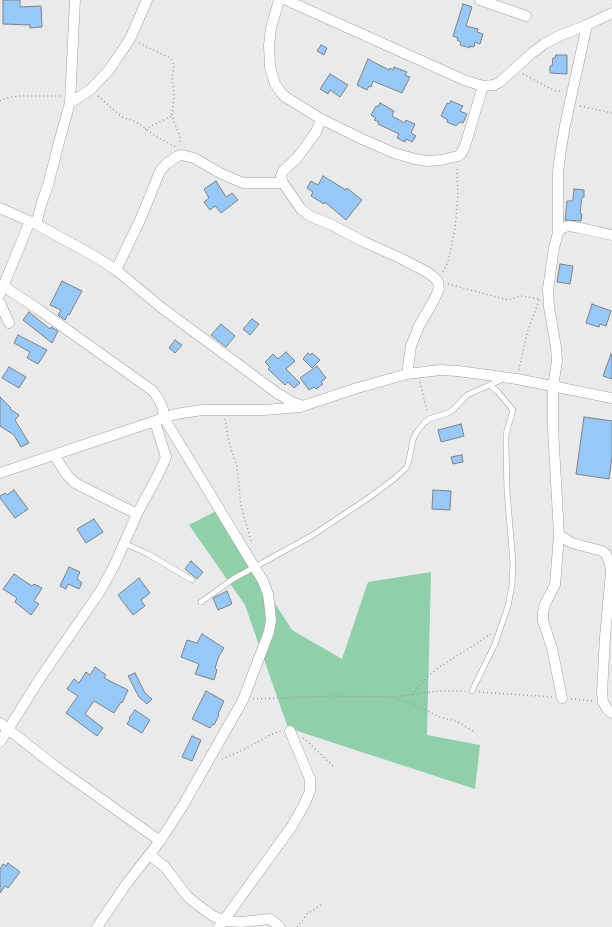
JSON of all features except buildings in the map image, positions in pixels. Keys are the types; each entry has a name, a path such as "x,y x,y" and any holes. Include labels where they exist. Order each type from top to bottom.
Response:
{"street":[{"path":"0,742 4,726 41,677 100,590 166,457 159,420 163,409 153,391 144,383 38,309 1,290 42,202 48,185 70,99 75,0"},
{"path":"70,99 90,90 110,70 130,39 147,0"},
{"path":"279,0 270,28 269,45 270,67 275,84 284,96 321,119 387,151 415,159 441,160 461,154 469,134 483,86"},
{"path":"286,0 464,80 483,86 494,85 500,82 514,68 544,44 612,13"},
{"path":"480,0 526,16"},
{"path":"562,698 552,648 543,621 543,612 555,585 558,535 553,428 553,386 557,360 549,307 548,289 558,233 558,172 564,125 587,25"},
{"path":"321,119 316,132 297,158 283,171 281,176 284,183 305,214 332,225 427,272 435,278 438,284 434,300 419,326 411,346 407,374"},
{"path":"116,270 141,218 160,171 166,164 178,156 182,155 194,158 220,173 243,183 284,183"},
{"path":"0,208 33,223 96,257 116,270 162,308 277,393 292,402 303,406"},
{"path":"558,233 562,228 569,226 612,235"},
{"path":"0,303 9,323"},
{"path":"0,473 176,414 202,410 264,410 303,406 354,389 418,372 440,370 458,371 506,377 612,398"},
{"path":"102,926 127,883 150,856 182,807 243,700 264,647 271,620 268,594 255,566 159,420"},
{"path":"54,455 67,475 75,483 137,514"},
{"path":"558,535 572,543 602,551 606,554 610,564 611,572 602,693 603,702 607,709 612,713"},
{"path":"4,726 55,766 160,841"},
{"path":"222,924 292,826 310,791 310,779 290,731"},
{"path":"150,856 165,866 187,896 222,924 270,919 280,927"}],"lane":[{"path":"201,602 215,591 255,566 313,535 367,499 406,468 413,440 416,433 424,423 429,419 453,410 467,395 506,377"},
{"path":"472,691 501,628 508,606 512,585 513,563 507,498 506,434 513,410 490,385"},
{"path":"124,543 148,554 192,580"}],"path":[{"path":"90,90 119,115 136,122 157,137 180,148 180,137 172,116 174,96 172,78 174,65 165,55 130,39"},
{"path":"514,68 571,99 612,113"},
{"path":"0,101 18,96 70,99"},
{"path":"145,129 172,116"},
{"path":"461,154 462,158 457,172 458,195 455,228 448,262 438,284 446,284 508,300 521,296 539,299"},
{"path":"517,379 527,333 536,305 548,289"},
{"path":"418,372 429,419"},
{"path":"224,409 230,442 237,467 241,506 253,544"},
{"path":"412,695 427,677 438,668 501,628"},
{"path":"243,700 330,696 393,697 449,691 472,691 603,702"},
{"path":"393,697 415,705 442,718 456,721 475,732"},
{"path":"205,766 252,746 280,731 290,731 297,734 308,742 333,766"},
{"path":"297,927 307,914 321,905"}],"green space":[{"path":"216,511 292,630 342,659 368,582 431,572 427,735 480,745 475,789 288,728 245,605 189,525"}]}
